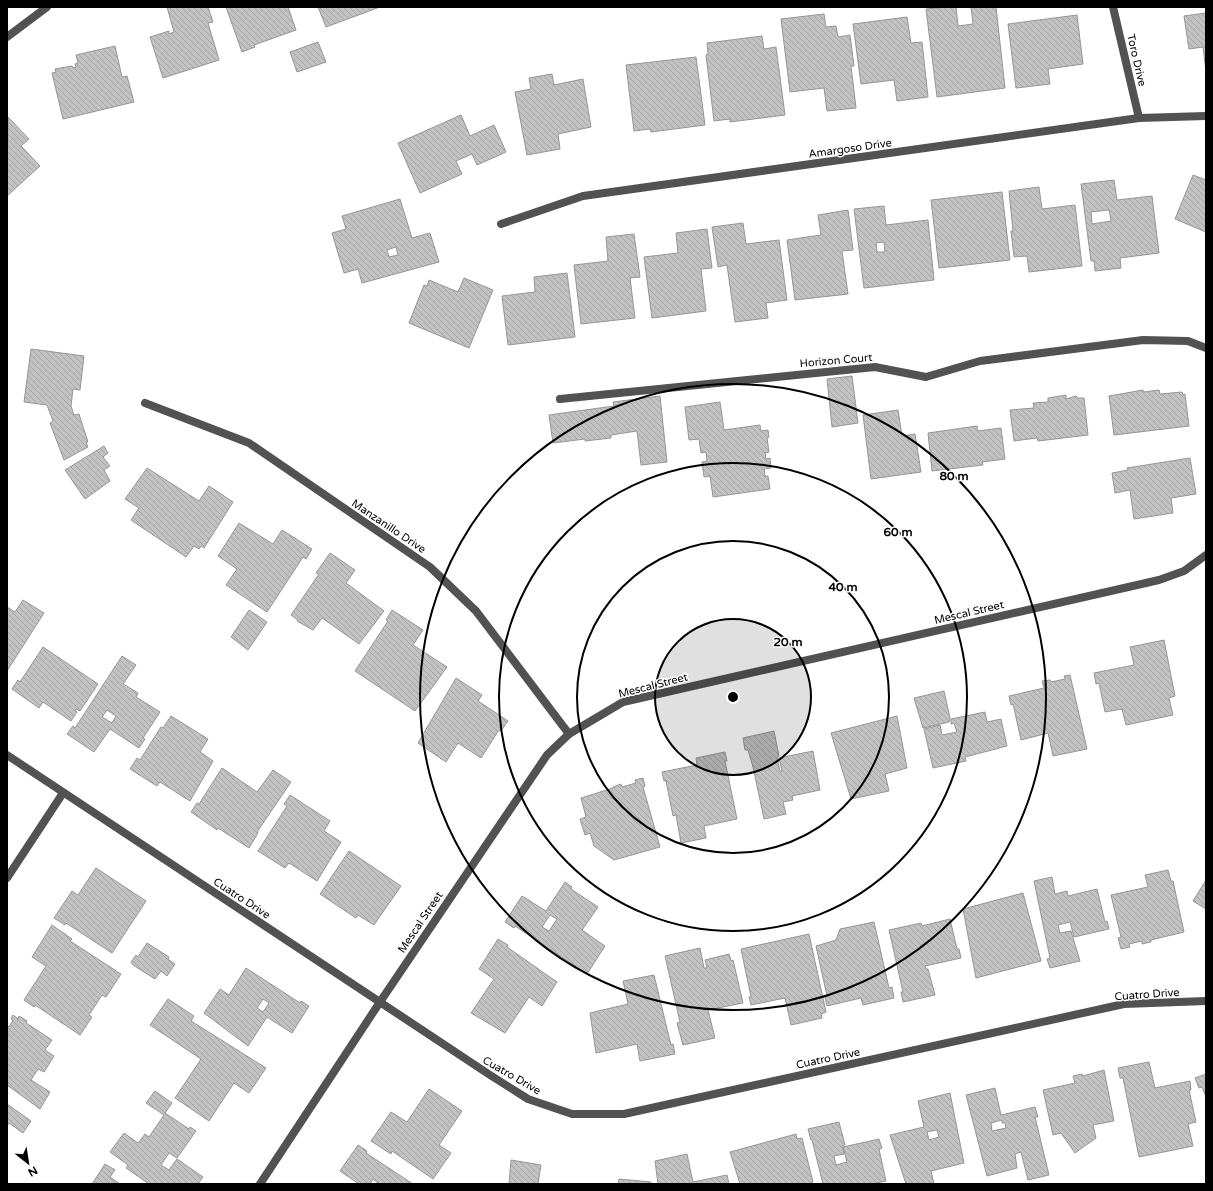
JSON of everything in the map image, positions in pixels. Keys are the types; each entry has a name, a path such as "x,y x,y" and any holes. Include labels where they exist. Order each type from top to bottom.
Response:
{"street":[{"path":"7,36 47,7"},
{"name":"Toro Drive","path":"1113,7 1139,118"},
{"name":"Amargoso Drive","path":"501,224 583,196 1139,118 1206,116"},
{"name":"Horizon Court","path":"560,399 875,367 926,376 980,361 1143,340 1188,341 1206,348"},
{"name":"Manzanillo Drive","path":"145,403 249,443 430,567 476,611 568,734"},
{"name":"Mescal Street","path":"260,1184 380,1002 547,755 568,734 623,702 1159,580 1184,571 1206,555"},
{"name":"Cuatro Drive","path":"7,755 528,1099 572,1114 624,1114 1124,1004 1206,1001"},
{"path":"7,878 63,793"}],"building":[{"path":"167,7 208,7 213,22 208,23 219,60 163,78 150,37 169,31 169,34 174,32"},
{"path":"226,7 288,7 296,30 254,45 255,47 242,52"},
{"path":"318,7 380,7 326,27"},
{"path":"956,7 958,26 973,24 971,7 996,7 1005,88 937,97 926,9"},
{"path":"1206,13 1206,72 1203,47 1189,49 1184,16"},
{"path":"824,14 826,27 836,26 838,37 850,35 854,66 851,66 856,108 827,111 824,88 790,92 781,19"},
{"path":"1077,15 1083,64 1048,69 1050,84 1016,88 1008,24"},
{"path":"907,17 911,43 922,42 928,97 897,101 894,80 861,84 853,24"},
{"path":"762,36 764,49 776,47 785,115 730,122 730,119 714,121 706,55 708,54 707,43"},
{"path":"318,42 326,62 297,72 290,52"},
{"path":"115,46 122,77 127,76 134,102 63,119 52,73 56,72 55,69 72,66 73,68 76,67 75,64 78,63 76,55"},
{"path":"696,57 705,125 651,132 650,129 634,131 626,65"},
{"path":"552,74 554,85 583,79 591,127 558,134 560,149 527,155 515,92 531,89 529,78"},
{"path":"461,115 470,136 494,125 506,152 477,165 472,154 456,161 462,174 420,193 398,143"},
{"path":"8,117 29,139 21,146 40,166 7,196"},
{"path":"1193,175 1206,180 1206,232 1175,219"},
{"path":"1114,180 1117,200 1152,196 1159,253 1120,258 1121,268 1095,271 1094,261 1091,261 1081,184","holes":["1109,210 1111,221 1092,224 1091,212"]},
{"path":"1039,187 1042,209 1075,205 1082,266 1029,272 1027,256 1014,257 1009,191"},
{"path":"1002,192 1010,260 939,268 931,200"},
{"path":"400,199 412,238 430,233 439,262 362,283 358,269 344,273 332,233 346,229 342,216","holes":["396,247 398,255 389,257 387,250"]},
{"path":"884,206 886,225 928,220 934,280 864,288 854,209","holes":["884,242 885,252 877,252 876,243"]},
{"path":"848,210 853,250 842,251 848,294 795,300 787,240 821,235 818,215"},
{"path":"743,223 746,244 779,240 787,300 766,303 768,318 735,322 727,265 718,267 712,227"},
{"path":"707,229 712,268 701,269 706,311 652,318 644,257 678,253 676,233"},
{"path":"634,234 640,277 630,278 635,318 581,324 574,265 608,261 606,237"},
{"path":"567,273 575,337 508,345 502,296 535,292 534,277"},
{"path":"464,278 493,290 469,348 409,323 424,285 427,286 429,280 458,292"},
{"path":"31,349 84,356 80,390 73,389 71,406 74,415 79,414 88,442 86,442 88,447 64,460 50,423 53,421 47,405 24,402"},
{"path":"852,376 858,423 832,427 827,379"},
{"path":"1143,390 1144,392 1159,390 1160,394 1182,392 1183,395 1185,394 1189,426 1114,435 1109,396"},
{"path":"1066,395 1066,399 1076,396 1078,398 1084,398 1088,435 1038,441 1037,438 1014,441 1010,410 1034,408 1033,403 1048,402 1048,398"},
{"path":"660,396 667,462 641,465 637,431 611,435 611,438 585,441 585,439 553,443 549,415 614,406 613,402"},
{"path":"720,402 724,430 760,425 761,431 768,430 769,437 767,438 769,452 765,453 766,459 770,458 771,468 764,469 765,476 768,476 770,489 713,497 710,476 704,477 702,462 707,461 706,452 701,453 699,439 689,440 685,407"},
{"path":"898,410 902,436 915,434 921,472 871,479 863,415"},
{"path":"977,426 978,431 1001,428 1005,459 982,462 983,465 932,471 928,433"},
{"path":"104,446 108,453 103,457 110,466 104,470 110,481 85,499 65,470"},
{"path":"1190,458 1196,494 1171,498 1173,513 1134,519 1130,490 1115,493 1112,473 1128,470 1127,468"},
{"path":"147,468 199,501 209,486 233,502 204,548 201,546 199,549 194,546 186,557 131,520 139,508 125,499"},
{"path":"239,523 273,544 282,530 312,549 306,559 303,557 267,612 226,585 237,569 218,556"},
{"path":"330,553 355,570 346,583 384,611 359,644 322,618 313,630 297,621 298,620 291,615 319,574 316,573"},
{"path":"23,600 44,613 7,671 7,607 15,612"},
{"path":"249,610 267,622 248,650 231,637"},
{"path":"392,610 423,630 413,645 447,667 415,711 355,671 388,621 386,620"},
{"path":"1164,640 1175,696 1169,698 1173,715 1126,725 1122,709 1105,712 1099,683 1096,684 1094,673 1134,665 1130,647"},
{"path":"43,647 98,684 80,711 76,709 75,711 77,712 71,721 43,702 39,708 12,689 18,680 20,682"},
{"path":"122,656 136,665 123,684 138,693 136,697 160,712 143,738 145,739 139,748 110,729 94,752 67,734 73,726 75,728","holes":["107,710 116,716 112,723 102,717"]},
{"path":"1070,675 1087,749 1053,756 1048,733 1021,740 1013,704 1011,705 1009,696 1044,688 1042,681 1050,680 1051,682 1065,679 1064,676"},
{"path":"456,678 482,695 478,701 508,721 501,731 499,730 481,758 458,743 446,762 418,743"},
{"path":"944,691 950,718 949,722 923,728 914,698"},
{"path":"985,712 987,722 1001,719 1007,746 965,757 966,761 933,768 924,729 940,725 942,735 957,732 954,723 951,724 951,719"},
{"path":"171,716 208,739 200,752 213,761 190,801 160,782 157,786 130,769 137,758 140,760 161,727 163,728"},
{"path":"897,716 907,768 885,774 889,791 851,799 831,733"},
{"path":"774,731 779,756 777,757 780,771 782,771 779,758 813,751 820,790 792,796 793,800 783,802 786,814 764,819 753,767 748,750 745,750 743,738"},
{"path":"725,752 727,761 725,761 737,819 704,826 706,838 681,843 676,815 673,816 666,781 664,781 662,772 697,765 696,758"},
{"path":"222,768 257,792 273,770 291,782 257,832 258,833 249,848 218,828 217,830 191,812 197,803 199,804"},
{"path":"643,778 645,786 643,787 660,847 614,860 594,846 590,833 585,835 580,819 586,817 581,798 621,784 622,787 636,783 635,780"},
{"path":"290,795 330,821 324,831 341,842 317,881 289,863 285,868 258,851 287,806 284,804"},
{"path":"349,851 401,886 374,925 358,915 356,918 320,894"},
{"path":"96,868 146,901 112,953 66,923 65,925 54,918 72,891 78,895"},
{"path":"1168,870 1171,881 1173,881 1184,932 1151,940 1151,942 1142,944 1142,941 1129,944 1130,947 1121,949 1118,938 1121,937 1111,895 1148,887 1145,875"},
{"path":"1052,877 1055,894 1067,891 1068,896 1097,889 1105,922 1107,921 1109,929 1074,937 1070,922 1058,925 1060,933 1071,931 1080,961 1050,968 1047,959 1050,958 1034,881"},
{"path":"1206,880 1206,909 1193,901"},
{"path":"565,882 572,887 571,889 598,907 582,930 605,946 587,974 515,926 514,928 505,922 522,896 546,911","holes":["550,915 557,919 549,931 542,927"]},
{"path":"1023,893 1041,961 976,978 963,909"},
{"path":"950,919 957,949 959,949 961,958 925,966 926,969 928,969 935,995 903,1002 901,992 903,992 889,930 921,923 922,926"},
{"path":"874,922 889,988 892,987 894,998 863,1005 861,998 827,1006 825,997 827,996 816,946 836,940 840,929"},
{"path":"52,925 72,939 70,941 121,974 106,997 102,995 89,1015 92,1017 80,1035 35,1005 34,1007 24,1000 46,966 32,957"},
{"path":"809,934 826,1012 821,1014 822,1018 791,1025 785,998 751,1005 749,997 751,997 741,949"},
{"path":"498,939 557,982 542,1006 529,997 505,1033 471,1013 494,979 479,969"},
{"path":"147,943 169,957 168,959 175,964 167,976 161,971 155,979 133,965 131,962 136,955 138,957"},
{"path":"700,948 704,968 707,968 705,960 729,954 731,961 733,960 743,1003 708,1010 715,1038 683,1045 677,1023 680,1022 665,956"},
{"path":"246,968 300,1003 301,1001 309,1006 292,1033 267,1017 248,1046 204,1013 220,989 229,995","holes":["263,999 269,1003 263,1012 257,1008"]},
{"path":"654,975 671,1045 673,1044 675,1054 640,1061 637,1044 596,1053 590,1013 628,1004 623,981"},
{"path":"168,999 194,1016 191,1021 266,1068 249,1093 234,1083 209,1121 175,1098 201,1059 150,1025"},
{"path":"13,1015 18,1019 19,1016 27,1021 26,1023 52,1040 45,1050 54,1056 44,1072 38,1069 31,1080 50,1092 40,1109 7,1085 7,1025 9,1027 13,1020 11,1019"},
{"path":"1149,1062 1155,1088 1190,1081 1191,1090 1189,1090 1196,1122 1188,1124 1193,1146 1139,1157 1123,1078 1120,1078 1118,1068"},
{"path":"1104,1070 1114,1121 1093,1125 1096,1138 1075,1153 1061,1133 1053,1135 1043,1090 1075,1083 1073,1076 1082,1074 1083,1076"},
{"path":"1206,1074 1206,1097 1202,1087 1199,1088 1195,1078"},
{"path":"995,1088 1001,1115 1035,1107 1038,1117 1035,1117 1049,1175 1028,1180 1021,1152 1015,1154 1017,1168 987,1176 966,1095","holes":["1002,1120 1002,1123 1005,1123 1006,1128 992,1131 991,1123"]},
{"path":"429,1089 462,1111 439,1145 451,1153 433,1179 392,1151 391,1154 371,1141 391,1112 407,1122"},
{"path":"155,1091 172,1103 165,1113 189,1129 190,1127 196,1131 177,1158 169,1153 161,1165 169,1170 177,1159 203,1177 198,1184 149,1184 126,1168 128,1165 110,1152 124,1133 138,1143 145,1134 149,1137 164,1115 146,1103"},
{"path":"950,1093 964,1163 931,1171 934,1184 906,1184 890,1135 924,1127 918,1101","holes":["937,1130 939,1137 929,1140 927,1132"]},
{"path":"7,1104 31,1121 23,1133 9,1123 7,1126"},
{"path":"839,1122 845,1145 842,1146 844,1154 834,1156 836,1165 847,1162 843,1147 879,1139 882,1148 879,1149 886,1181 871,1184 823,1184 808,1129"},
{"path":"796,1134 797,1139 802,1138 813,1182 807,1184 740,1184 730,1152"},
{"path":"358,1145 367,1151 366,1153 413,1184 379,1184 373,1179 370,1184 359,1184 340,1171"},
{"path":"687,1154 693,1182 727,1175 729,1184 658,1184 655,1161"},
{"path":"511,1160 541,1165 538,1184 509,1184"},
{"path":"105,1164 115,1170 110,1177 120,1184 92,1184"},
{"path":"619,1179 651,1182 651,1184 618,1184"}]}
